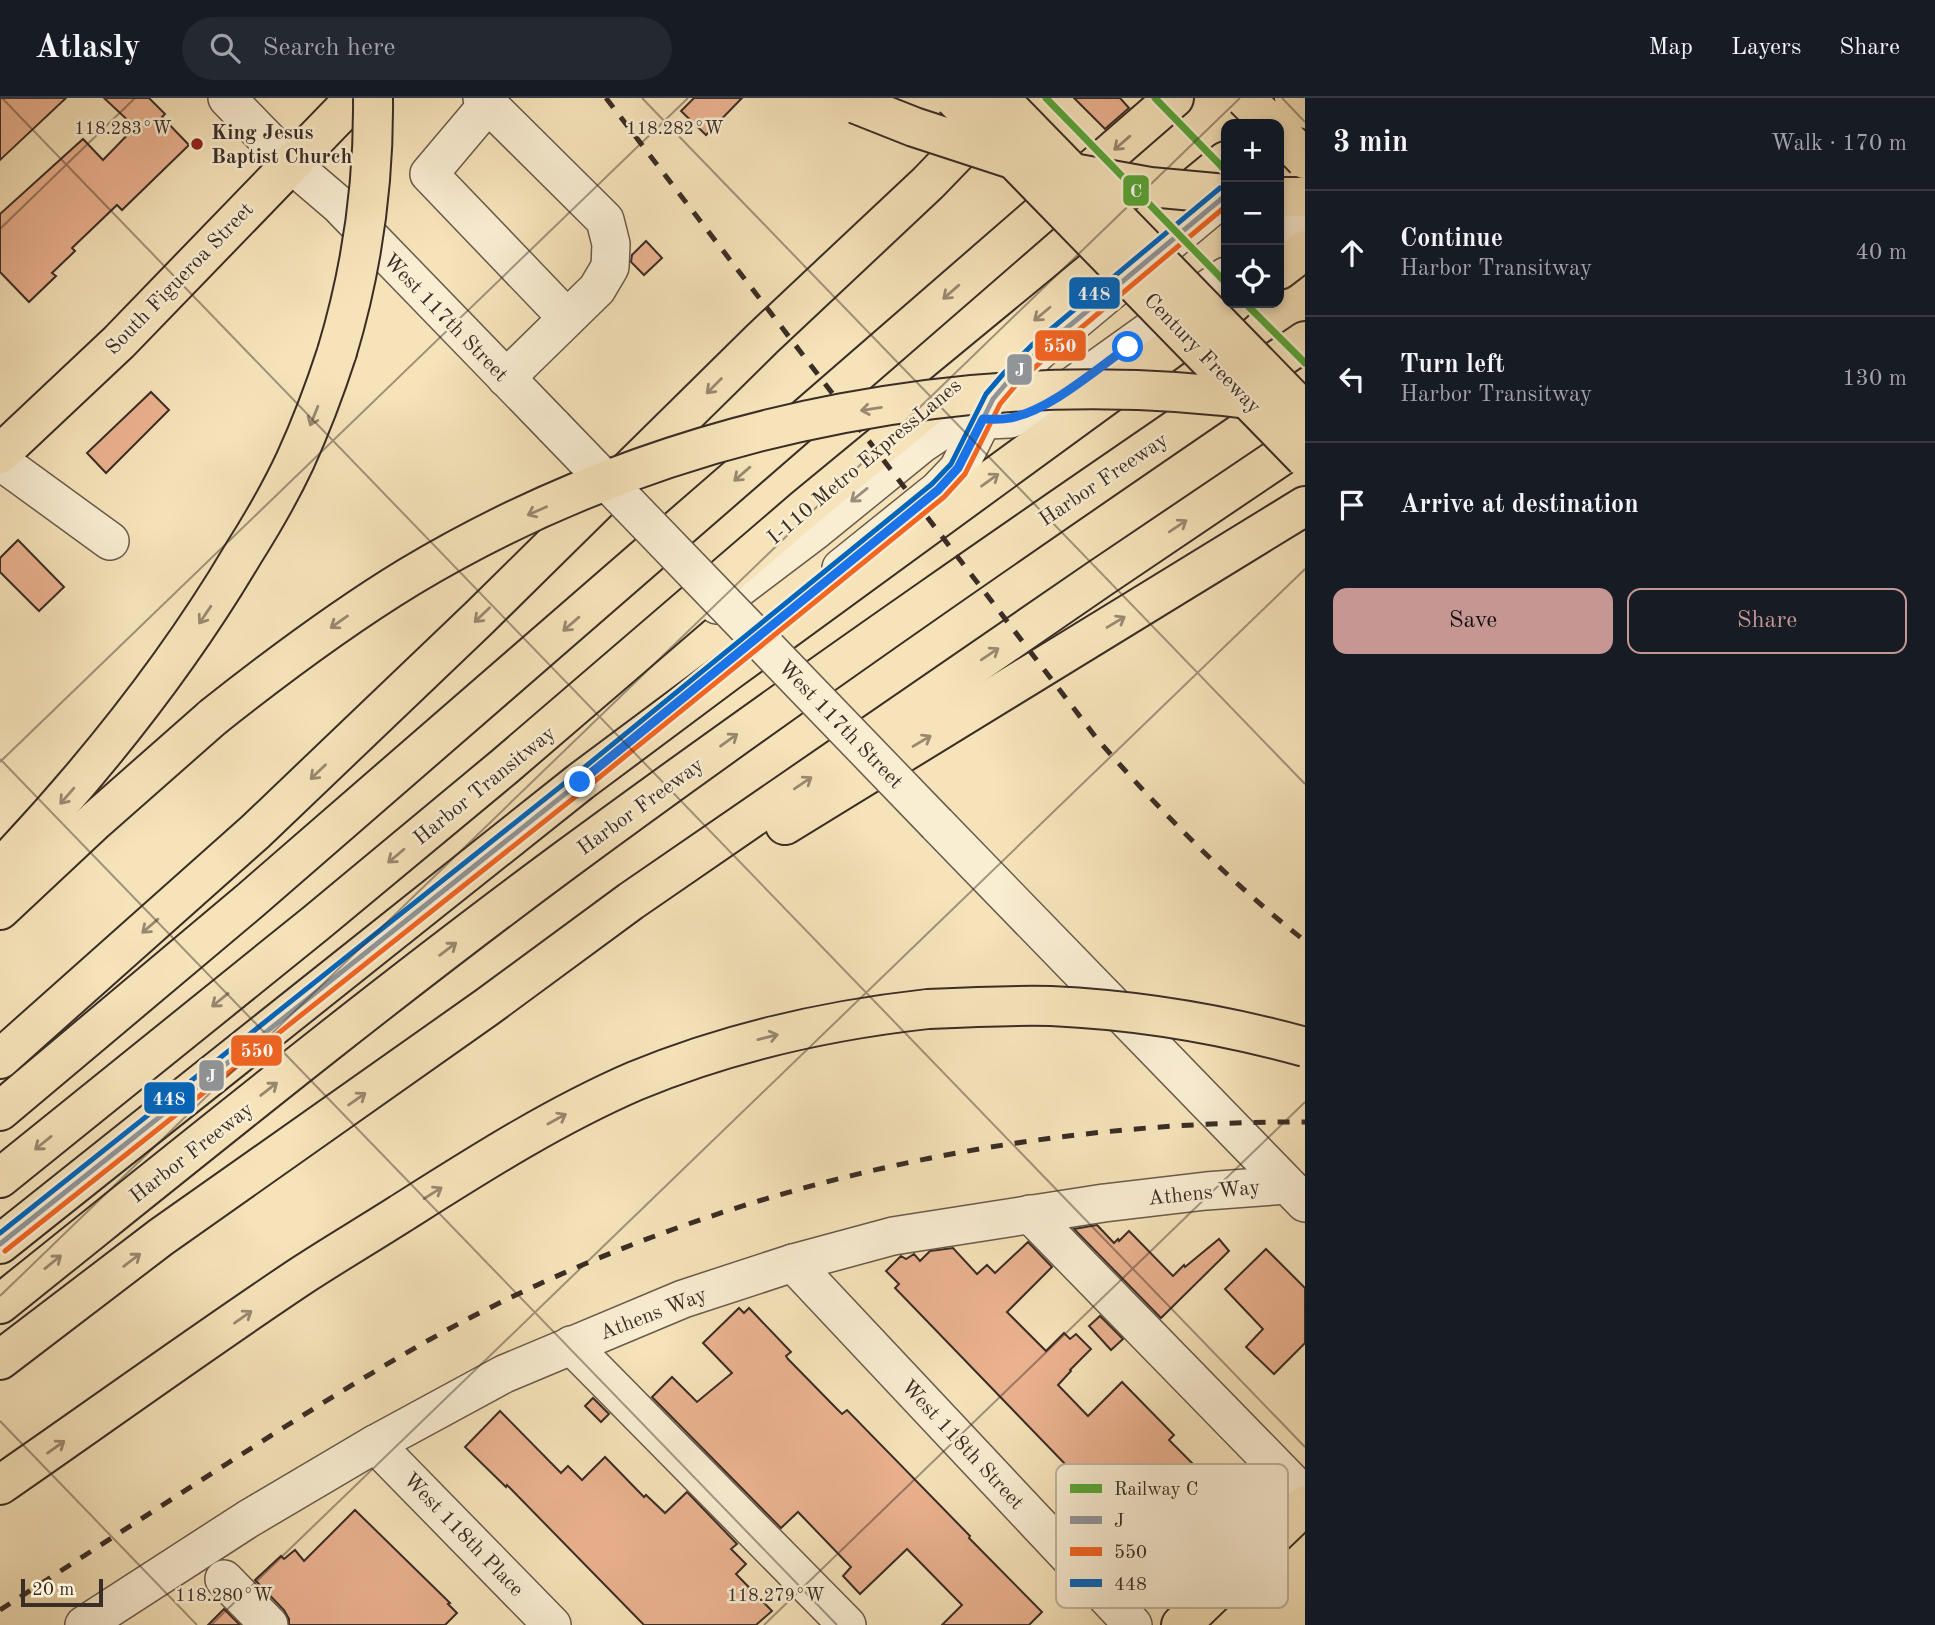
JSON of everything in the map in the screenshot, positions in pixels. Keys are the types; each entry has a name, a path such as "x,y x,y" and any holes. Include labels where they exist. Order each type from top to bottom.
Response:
{"main road":[{"name":"South Figueroa Street","path":"0,454 119,342 355,98"},
{"path":"0,869 64,801 126,726 172,663 220,593 260,527 294,463 321,399 357,278 372,166 373,98"},
{"path":"842,98 971,147 1030,163 1150,187 1221,194"},
{"name":"Century Freeway","path":"954,98 1305,458"},
{"path":"999,98 1305,410"},
{"path":"0,1059 264,823 479,618 762,339 928,183 1010,98"},
{"path":"0,1111 252,899 1174,98"},
{"path":"1245,98 1265,119"},
{"path":"1275,119 1296,98 1305,109"},
{"path":"1284,137 1305,159"},
{"name":"I-110 Metro ExpressLanes","path":"505,766 804,509 1221,165"},
{"path":"1284,197 1305,197"},
{"path":"1284,266 1305,250"},
{"path":"0,1244 580,782 1226,308"},
{"name":"Harbor Freeway","path":"0,1304 417,973 561,863 892,624 1305,341"},
{"path":"0,910 104,812 213,717 260,679 359,608 514,521 604,482 685,454 802,422 893,405 978,396 1039,391 1161,392 1220,396 1305,410"},
{"path":"0,1360 162,1237 653,886 1305,440"},
{"path":"487,1007 1305,506"},
{"name":"Harbor Transitway","path":"0,1178 505,766"},
{"path":"0,1485 301,1276 497,1152 566,1114 636,1081 696,1058 760,1039 880,1014 928,1009 1051,1006 1117,1011 1211,1024 1305,1046"},
{"path":"1288,1521 1305,1505"},
{"path":"1181,1625 1199,1608"}],"street":[{"name":"West 117th Street","path":"227,98 291,163 339,205 1296,1194"},
{"path":"506,378 597,289 610,267 611,244 605,220 485,101 429,174 567,318"},
{"path":"1284,147 1305,129"},
{"path":"580,782 938,490 958,468 993,399 1010,379 1038,352 1221,198"},
{"path":"1284,234 1305,219"},
{"name":"Harbor Transitway","path":"505,766 805,539 923,443 944,429 964,421 1010,419 1033,411 1054,399 1221,280"},
{"path":"0,461 110,541"},
{"name":"Athens Way","path":"84,1625 248,1519 375,1444 504,1374 682,1299 793,1263 893,1236 1030,1214 1206,1191 1296,1194"},
{"path":"1030,1214 1274,1464"},
{"name":"West 118th Street","path":"793,1263 1056,1543"},
{"path":"570,1345 847,1625"},
{"name":"West 118th Place","path":"375,1444 552,1625"},
{"path":"1288,1479 1305,1496"},
{"path":"224,1579 268,1625"},
{"name":"West 118th Street","path":"1117,1608 1133,1625"}],"building":[{"path":"0,98 66,98 0,160"},
{"path":"104,98 149,98 165,114 162,117 189,145 122,210 117,205 72,248 75,251 52,273 56,276 29,302 0,272 0,214 83,139 103,160 135,127"},
{"path":"694,98 742,98 706,135 681,111"},
{"path":"1074,98 1120,98 1129,108 1105,129"},
{"path":"646,241 662,258 644,275 631,262 632,255"},
{"path":"151,392 169,410 106,473 87,453"},
{"path":"18,540 64,587 39,611 0,572 0,558"},
{"path":"1097,1225 1114,1243 1129,1231 1173,1276 1219,1239 1229,1251 1161,1318 1074,1229"},
{"path":"1028,1242 1052,1267 1007,1312 1046,1351 1064,1333 1070,1339 1076,1334 1091,1349 1058,1385 1088,1416 1122,1382 1174,1435 1169,1440 1193,1464 1065,1464 895,1288 899,1284 886,1271 901,1256 906,1259 914,1254 920,1261 930,1251 953,1248 977,1274 987,1265 995,1273"},
{"path":"1266,1249 1305,1288 1305,1343 1274,1374 1246,1347 1263,1329 1225,1289"},
{"path":"739,1308 744,1313 749,1308 791,1352 786,1356 788,1359 842,1414 847,1410 1042,1612 1029,1625 942,1625 962,1605 907,1549 860,1594 843,1576 851,1567 798,1512 781,1528 652,1397 672,1377 697,1402 732,1373 703,1343"},
{"path":"1100,1316 1123,1339 1111,1350 1089,1326"},
{"path":"593,1398 609,1414 601,1422 585,1406"},
{"path":"500,1411 561,1473 568,1466 582,1480 605,1457 644,1497 646,1495 665,1513 687,1492 737,1544 731,1549 746,1564 736,1574 772,1611 756,1625 644,1625 507,1485 506,1487 465,1447"},
{"path":"355,1510 450,1603 448,1604 457,1613 445,1625 289,1625 284,1610 255,1580 281,1556 284,1559 295,1550 304,1561"},
{"path":"224,1609 240,1625 208,1625"}],"railway":[{"path":"606,98 1098,740 1197,845 1250,895 1305,941"},
{"path":"0,1610 282,1429 419,1346 547,1281 650,1238 756,1202 863,1173 973,1150 1083,1134 1194,1125 1305,1122"}],"rail line":[{"name":"C","path":"1046,98 1221,278"},
{"name":"C","path":"1155,98 1221,166"},
{"name":"C","path":"1250,308 1305,363"}],"transit line":[{"name":"448","path":"0,1233 575,775 932,484 951,464 986,394 1004,373 1032,345 1220,188"},
{"name":"J","path":"0,1244 580,782 938,490 958,469 993,399 1010,379 1038,352 1221,199"},
{"name":"550","path":"5,1251 585,789 944,497 965,474 1000,404 1016,385 1221,210"}],"place":[{"name":"King Jesus Baptist Church","path":"197,144"}],"route":[{"path":"580,782 938,490 958,468 983,419 1010,419 1033,411 1128,347"}]}
